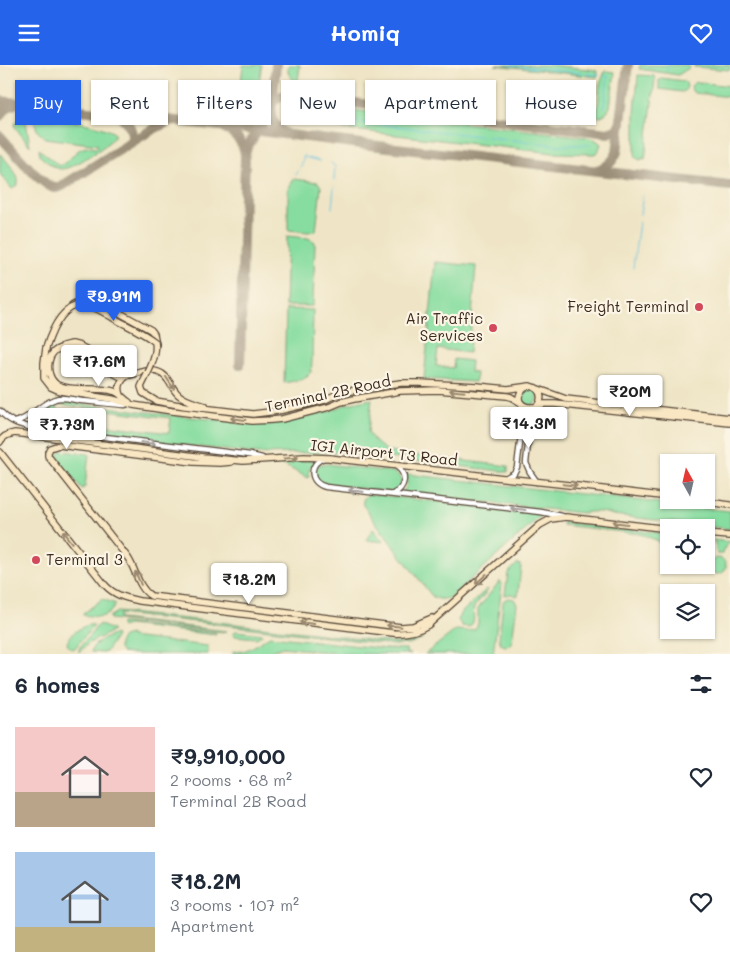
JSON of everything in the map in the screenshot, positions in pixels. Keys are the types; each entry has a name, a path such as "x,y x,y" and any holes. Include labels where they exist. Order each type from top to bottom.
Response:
{"main road":[{"name":"Terminal 2B Road","path":"521,403 507,396 438,390 400,391 341,402 282,419 252,421 133,405 112,399 60,391 54,389 46,382 43,374 46,348 56,324 70,308 79,305 93,307 154,340 156,349 141,387 143,393 156,401 253,414 270,413 325,400 348,391 401,383 438,383 508,389 526,387"},
{"path":"133,405 112,390 63,387 55,383 50,376 49,370 51,355 56,348 69,344 77,345 129,372 137,373"},
{"path":"56,348 66,348 115,374 127,376"},
{"path":"121,395 120,386 122,379 127,376 152,371 160,372 180,396 216,410"},
{"path":"730,418 571,400 530,386 520,393 521,403 530,408 544,404 555,404 730,423"},
{"path":"536,388 541,397 537,406"},
{"path":"348,391 349,398 354,399"},
{"name":"IGI Airport T3 Road","path":"0,442 7,435 15,433 243,461 304,457 329,458 660,496"},
{"path":"243,461 220,463 193,462 59,445 50,448 48,454 59,472 128,558 143,589 151,596 400,627 420,624 440,614"},
{"path":"0,452 105,585 114,593 140,601 355,629 407,633 422,628 540,525 551,519 566,517 660,528"},
{"path":"715,503 730,505"},
{"path":"715,535 730,537"}],"street":[{"path":"13,422 28,417 48,401 59,398 133,405"},
{"path":"504,478 514,473 517,467 523,419 521,403"},
{"path":"537,406 531,417 526,463 538,482"},
{"path":"0,411 13,422 33,429 250,455 266,459"},
{"path":"28,417 26,421 33,429"},
{"path":"329,458 320,460 312,471 314,480 321,486 541,512 566,517"},
{"path":"388,494 398,492 404,483 403,473 400,469 391,465"}],"green space":[{"path":"243,65 262,65 259,80 241,80"},
{"path":"288,65 300,65 298,80 293,79 288,71"},
{"path":"495,65 550,65 596,70 598,73 597,77"},
{"path":"640,65 689,65 689,68 678,75 639,69"},
{"path":"694,65 730,65 730,70 694,67"},
{"path":"605,71 615,72 610,107 605,114 597,117 600,84"},
{"path":"638,75 654,76 655,79 645,159 642,158 641,160 636,158 635,153 635,113"},
{"path":"661,78 684,81 687,87 682,92 659,89 659,80"},
{"path":"697,82 730,86 730,97 694,93 691,86"},
{"path":"355,110 365,112 365,125 482,125 586,137 596,140 601,144 598,152 594,154 553,153 332,127 332,125 355,125"},
{"path":"81,122 109,130 114,133 114,137 89,157 73,166 60,169 51,165 40,156 39,149 59,166 80,149 87,147 97,148 98,145 45,138 37,131 36,125 81,125"},
{"path":"15,125 27,125 30,146"},
{"path":"0,154 12,167 17,176 18,183 12,189 0,174"},
{"path":"294,179 318,182 321,187 316,231 288,230 288,189"},
{"path":"287,236 308,238 315,243 312,306 285,306"},
{"path":"435,262 476,266 469,353 438,349 436,366 453,368 454,359 471,361 470,372 476,373 475,382 424,379"},
{"path":"286,309 313,310 312,362 311,372 304,379 284,383"},
{"path":"527,389 533,389 538,394 536,403 527,405 522,400 522,394"},
{"path":"372,399 368,432 377,443 389,452 508,466 508,472 340,452 258,454 35,427 31,421 60,401 265,425 330,411 347,404","holes":["58,404 171,418 169,433 56,419"]},
{"path":"60,451 89,454 85,487 82,489 59,460 58,454"},
{"path":"316,460 309,469 308,478 278,462"},
{"path":"321,464 394,472 400,478 401,484 397,489 389,492 321,483 315,477 316,469"},
{"path":"406,474 660,503 660,509 730,511 730,529 715,527 715,519 660,519 660,521 601,512 582,513 401,493 405,489"},
{"path":"370,494 542,515 451,597 439,599 432,596 363,505 364,498"},
{"path":"563,522 660,533 660,543 640,534 563,525"},
{"path":"373,529 384,542 366,540"},
{"path":"715,540 730,542 725,547 723,554 717,554"},
{"path":"715,558 721,558 726,563 724,572 715,574"},
{"path":"517,564 521,566 518,595 505,595 508,573"},
{"path":"499,582 502,584 493,654 425,654 456,630 467,631 475,629 478,624 478,609"},
{"path":"487,589 474,607 474,619 471,625 468,627 462,626 458,620 460,614"},
{"path":"509,598 514,599 517,604 512,641 510,645 505,646 501,644 499,639 503,602"},
{"path":"102,599 116,604 109,613 98,617 83,615 83,614"},
{"path":"117,612 395,643 422,639 408,644 394,645 119,614 119,619 227,631 222,632 110,619 109,617"},
{"path":"121,623 216,633 216,635 128,625 122,627"},
{"path":"99,624 113,631 89,643 79,652 80,647"},
{"path":"89,625 94,625 74,649 70,648 67,644 72,635"},
{"path":"236,631 262,635 256,638 233,635"},
{"path":"115,634 116,636 106,652 91,652 97,643"},
{"path":"130,635 130,637 208,646 208,654 122,653 119,649 119,643 123,637"},
{"path":"270,636 387,649 406,649 407,654 341,654 283,647 268,654 233,654 233,651 248,649"}],"waterway":[{"path":"509,65 599,75"},
{"path":"667,70 668,65"},
{"path":"604,107 608,76 605,76"},
{"path":"355,122 557,145 590,145"},
{"path":"296,175 304,155"},
{"path":"304,157 320,161"},
{"path":"331,163 335,166 334,180"},
{"path":"332,208 334,187"},
{"path":"640,214 643,195"},
{"path":"633,268 639,222"}],"taxiway":[{"path":"276,65 271,114 275,125 285,133"},
{"path":"597,170 609,164 617,152 628,65"},
{"path":"271,106 277,98 286,95 608,133 616,130 621,124"},
{"path":"0,101 730,186"},
{"path":"0,116 8,107 15,104"},
{"path":"0,136 41,180 55,188 62,186 148,132 169,121"},
{"path":"128,125 132,139 128,144"},
{"path":"240,365 245,155 247,147 262,125"},
{"path":"225,128 238,139 243,146 245,155"}],"place":[{"name":"Freight Terminal","path":"699,307"},
{"name":"Air Traffic Services","path":"493,328"},
{"name":"Terminal 3","path":"36,560"}]}
